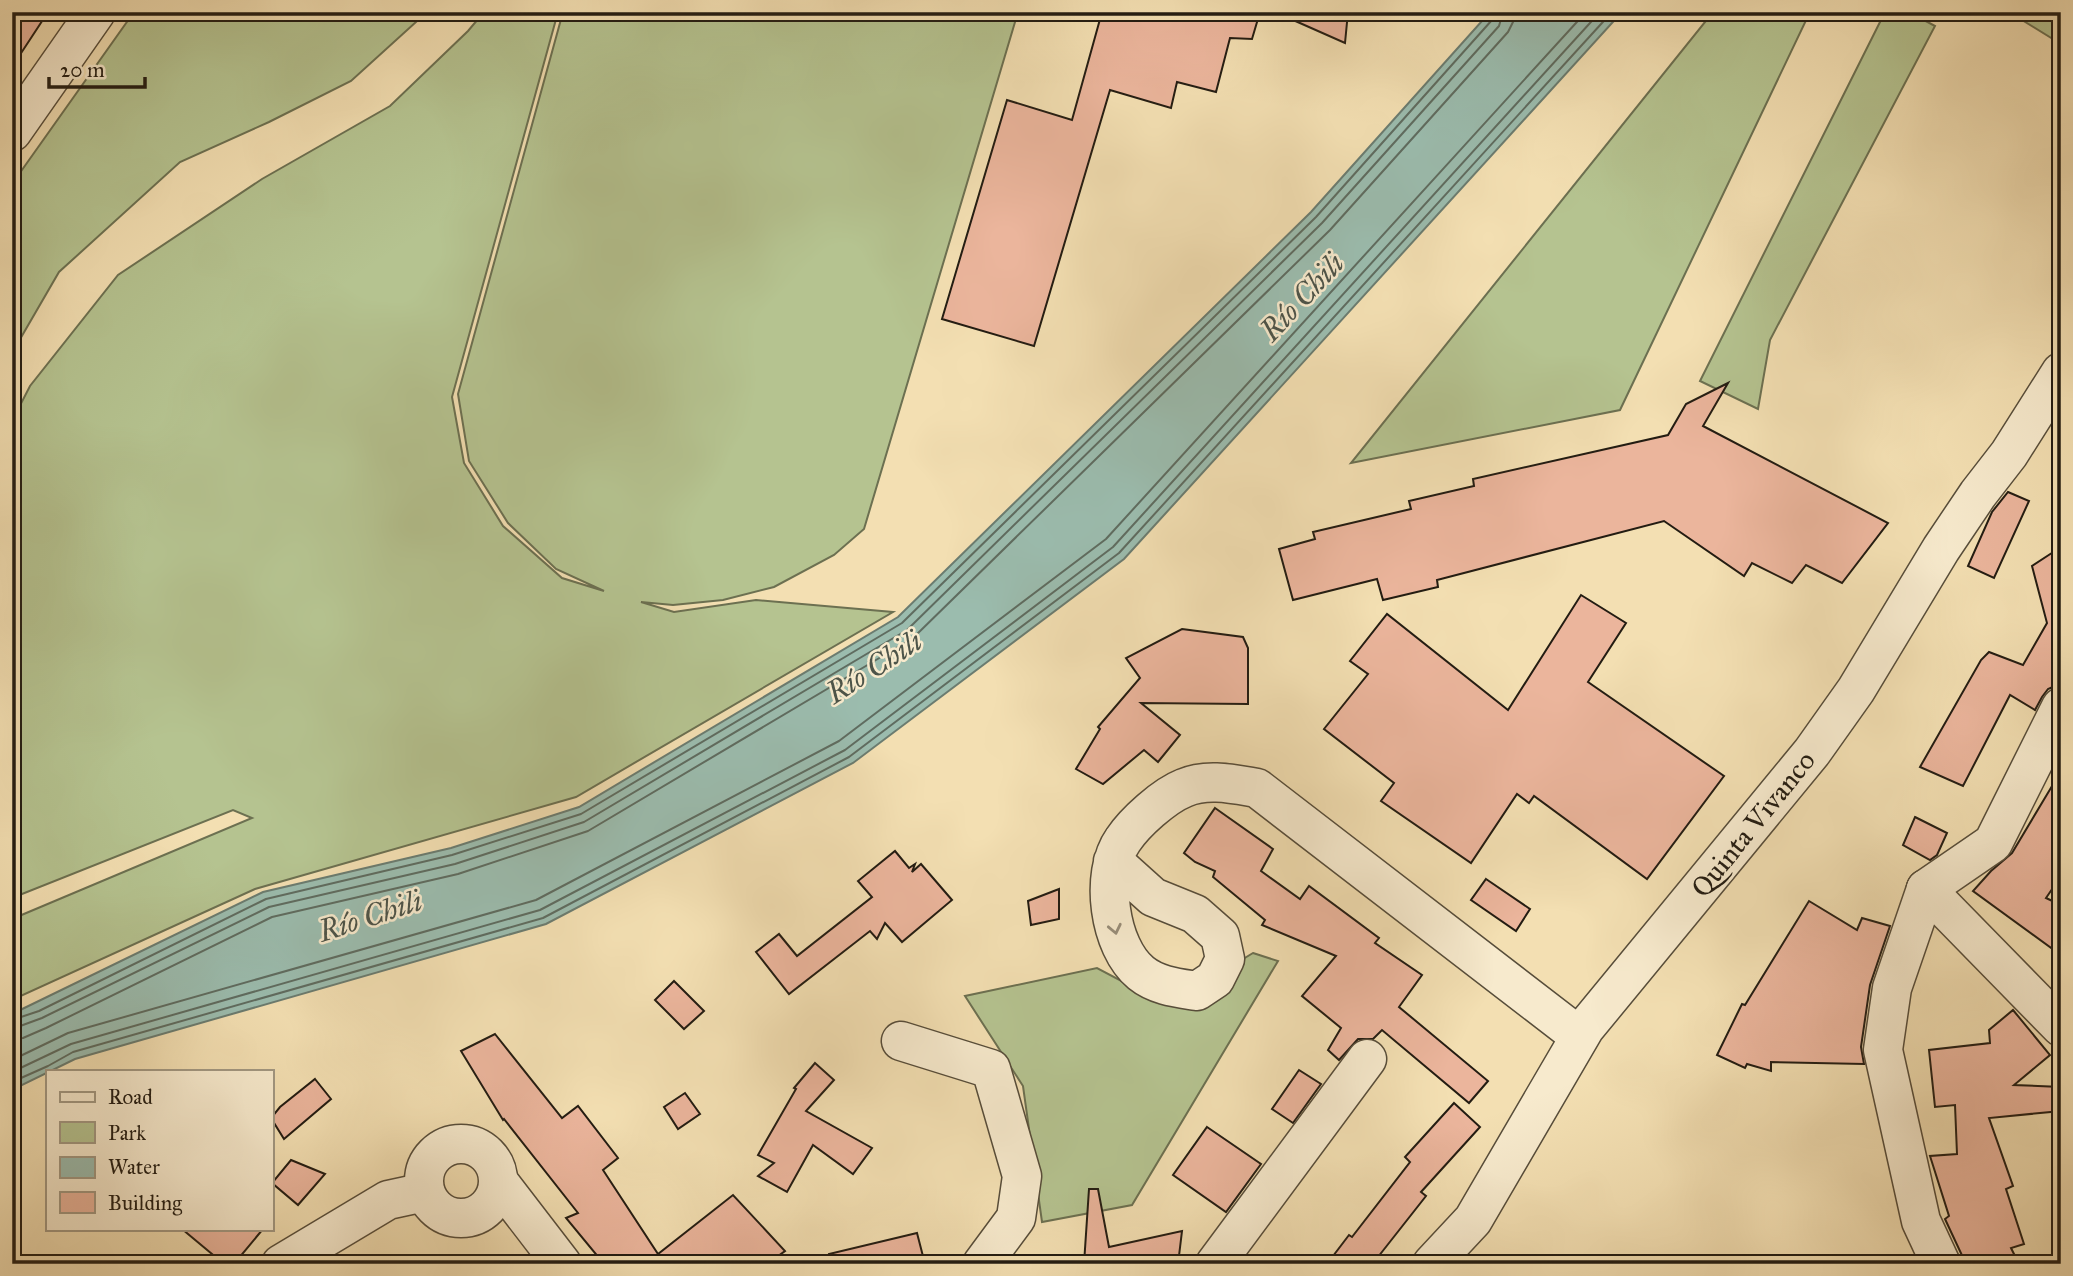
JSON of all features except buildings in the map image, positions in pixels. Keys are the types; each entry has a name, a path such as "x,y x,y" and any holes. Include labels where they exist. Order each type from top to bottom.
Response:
{"street":[{"path":"12,132 96,12"},
{"name":"Quinta Vivanco","path":"1432,1264 1473,1220 1579,1036 1812,752 1856,690 1941,549 1978,494 2010,454 2061,372"},
{"path":"1941,1264 1922,1221 1883,1050 1892,988 1926,889 1993,843 2061,707"},
{"path":"1113,861 1123,840 1131,831 1157,805 1184,788 1218,781 1257,788 1579,1036"},
{"path":"1926,889 2061,1027"},
{"path":"901,1041 990,1069 1022,1176 1016,1218 982,1264"},
{"path":"1215,1264 1367,1059"},
{"path":"456,1143 481,1149 491,1158 499,1182 497,1194 483,1212 460,1219 438,1211 425,1192 423,1179 426,1166 433,1155 443,1147 456,1143"},
{"path":"499,1182 562,1264"},
{"path":"281,1264 388,1200 425,1192"}],"green space":[{"path":"134,12 427,12 351,81 180,162 59,272 12,353 12,184"},
{"path":"484,12 558,12 452,397 464,463 503,526 562,578 604,591 556,569 508,523 469,461 458,394 563,12 1018,12 864,529 834,555 774,587 723,600 673,605 641,602 674,612 756,600 893,612 576,797 255,889 12,1000 12,919 252,818 233,810 12,898 12,421 30,386 118,275 262,179 390,106 468,31"},
{"path":"1713,12 1810,12 1620,410 1351,463"},
{"path":"1885,12 1909,12 1935,26 1770,340 1758,409 1700,381"},
{"path":"2009,12 2061,12 2061,44"},
{"path":"1253,953 1278,961 1132,1205 1042,1222 1023,1086 965,996 1097,968 1167,1005"}],"water":[{"name":"Río Chili","path":"1490,12 1622,12 1124,559 853,763 546,924 75,1059 53,1070 46,1070 46,1073 12,1090 12,1014 263,892 451,848 579,807 898,617 1311,212"}]}
